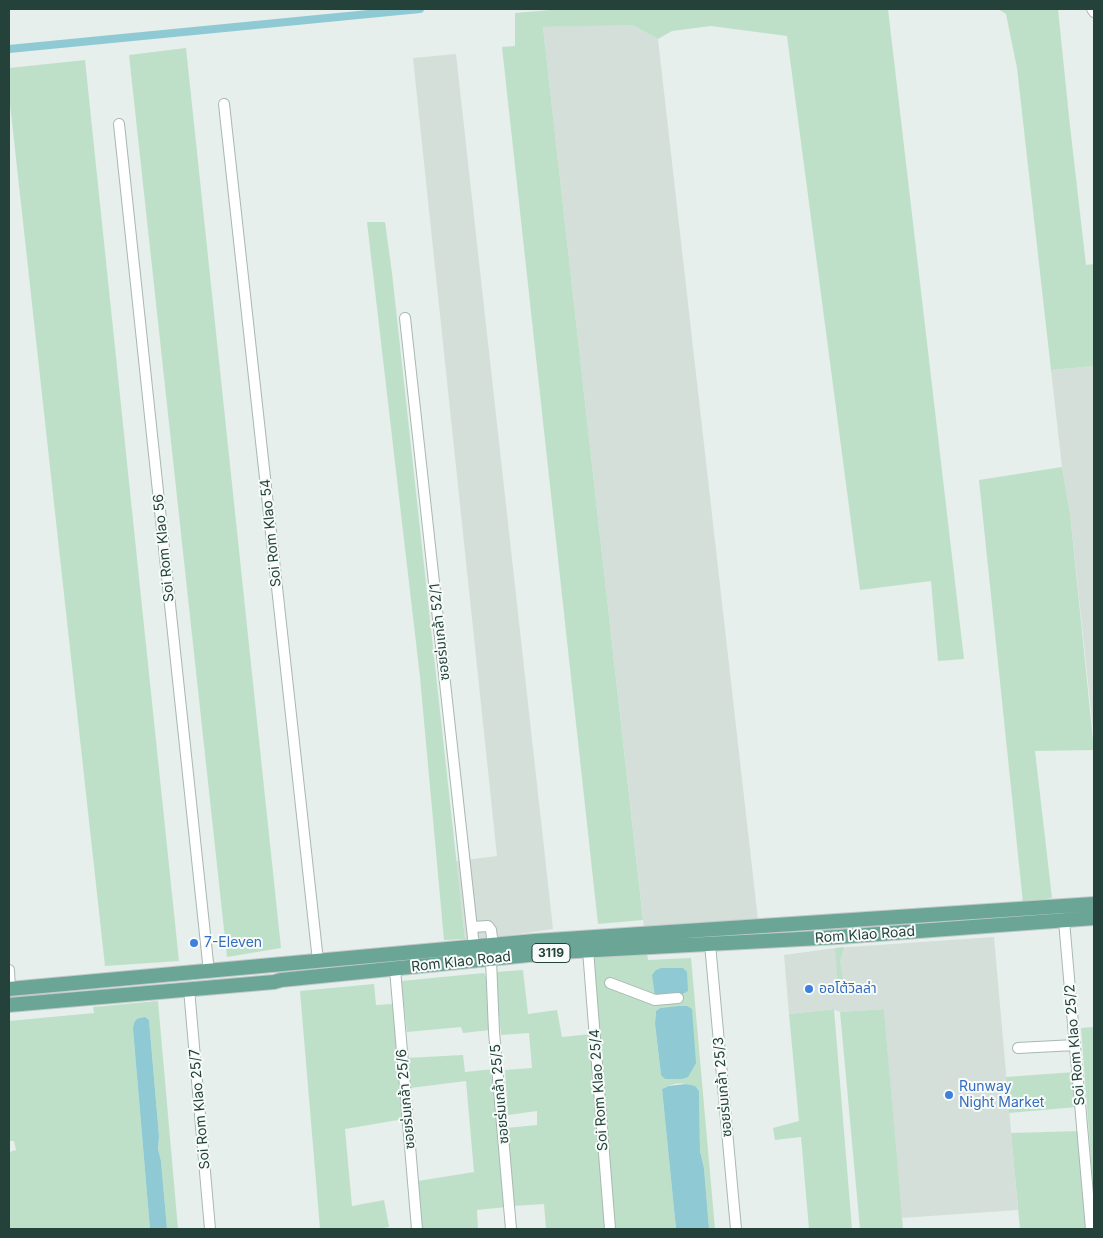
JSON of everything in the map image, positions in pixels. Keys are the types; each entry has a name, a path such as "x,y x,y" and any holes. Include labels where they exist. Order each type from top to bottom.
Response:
{"main road":[{"name":"Rom Klao Road","path":"10,989 474,946 657,932 918,917 1094,904"},
{"name":"Rom Klao Road","path":"9,1005 588,950 710,944 1094,918"}],"street":[{"name":"Soi Rom Klao 54","path":"224,104 318,961"},
{"name":"Soi Rom Klao 56","path":"119,124 209,972"},
{"name":"ซอยร่มเกล้า 52/1","path":"406,318 474,946"},
{"name":"Soi Rom Klao 25/2","path":"1064,921 1091,1229"},
{"path":"472,927 488,926 491,930 493,945"},
{"name":"ซอยร่มเกล้า 25/3","path":"710,944 736,1229"},
{"name":"Soi Rom Klao 25/4","path":"588,950 610,1229"},
{"name":"ซอยร่มเกล้า 25/5","path":"491,960 494,1032 511,1229"},
{"name":"ซอยร่มเกล้า 25/6","path":"395,969 417,1229"},
{"path":"9,970 10,989"},
{"path":"610,983 655,1000 678,998"},
{"name":"Soi Rom Klao 25/7","path":"189,989 210,1229"},
{"path":"1018,1048 1075,1045"}],"shaded area":[{"path":"632,25 658,39 758,920 644,928 543,27"},
{"path":"456,54 553,929 505,936 465,939 456,861 497,856 413,58"},
{"path":"1094,366 1094,739 1070,513 1062,467 1051,370"},
{"name":"Runway Night Market","path":"994,937 1018,1210 901,1218 884,1009 840,1012 833,1009 789,1014 784,955 835,948"}],"green space":[{"path":"562,9 888,9 964,659 938,661 931,581 860,590 787,36 711,26 672,31 658,39 632,25 543,27 643,920 598,924 502,47 515,46 515,13"},
{"path":"998,9 1058,9 1086,265 1094,264 1094,366 1051,370 1017,68 1006,14"},
{"path":"186,48 281,948 227,957 129,55"},
{"path":"85,60 179,961 105,966 9,95 9,68"},
{"path":"367,222 385,222 392,273 465,939 444,940 420,677"},
{"path":"1062,467 1070,513 1094,750 1035,751 1052,898 1023,903 979,480"},
{"path":"844,947 840,961 843,983 838,984 835,948"},
{"path":"647,953 648,960 691,958 715,1229 709,1229 704,1168 700,1151 699,1091 691,1085 681,1084 671,1085 662,1089 676,1229 613,1229 591,958","holes":["662,968 683,968 688,991 684,994 665,996 656,970","687,1006 661,1075 655,1024 656,1011 660,1008"]},
{"path":"523,970 528,1014 557,1010 562,1037 591,1034 607,1229 546,1229 544,1204 513,1206 506,1128 537,1125 537,1111 508,1115 505,1070 532,1068 529,1033 501,1035 495,972"},
{"path":"484,973 487,979 490,1030 463,1033 461,1027 407,1032 401,981"},
{"path":"374,984 376,1005 393,1004 404,1119 345,1129 352,1206 384,1200 389,1227 379,1229 320,1229 300,991"},
{"path":"158,1001 178,1229 167,1229 161,1161 158,1149 159,1136 149,1020 140,1018 136,1021 133,1029 150,1229 9,1229 9,1152 16,1150 14,1141 9,1141 9,1021 94,1013 93,1007"},
{"path":"834,1009 852,1229 809,1229 801,1137 775,1140 773,1128 799,1121 789,1014"},
{"path":"884,1009 903,1229 860,1229 840,1012"},
{"path":"1094,1027 1094,1200 1081,1028"},
{"path":"463,1055 465,1072 494,1069 507,1207 477,1210 478,1229 421,1229 418,1181 474,1172 466,1081 410,1088 406,1058"},
{"path":"1075,1072 1077,1107 1009,1113 1006,1077"},
{"path":"1079,1131 1087,1229 1020,1229 1011,1133"}],"water":[{"path":"661,968 683,968 687,972 688,991 676,996 655,996 652,975"},
{"path":"687,1006 692,1009 696,1063 688,1077 665,1079 661,1075 655,1024 656,1011 660,1008"},
{"path":"145,1017 149,1020 159,1136 158,1149 161,1161 167,1229 150,1229 133,1029 136,1020"},
{"path":"686,1084 695,1086 699,1091 700,1151 704,1168 709,1229 676,1229 662,1089 668,1086"}],"waterway":[{"path":"9,49 420,9"}],"place":[{"name":"7-Eleven","path":"194,943"},
{"name":"ออโต้วิลล่า","path":"809,989"},
{"name":"Runway Night Market","path":"949,1095"}]}
